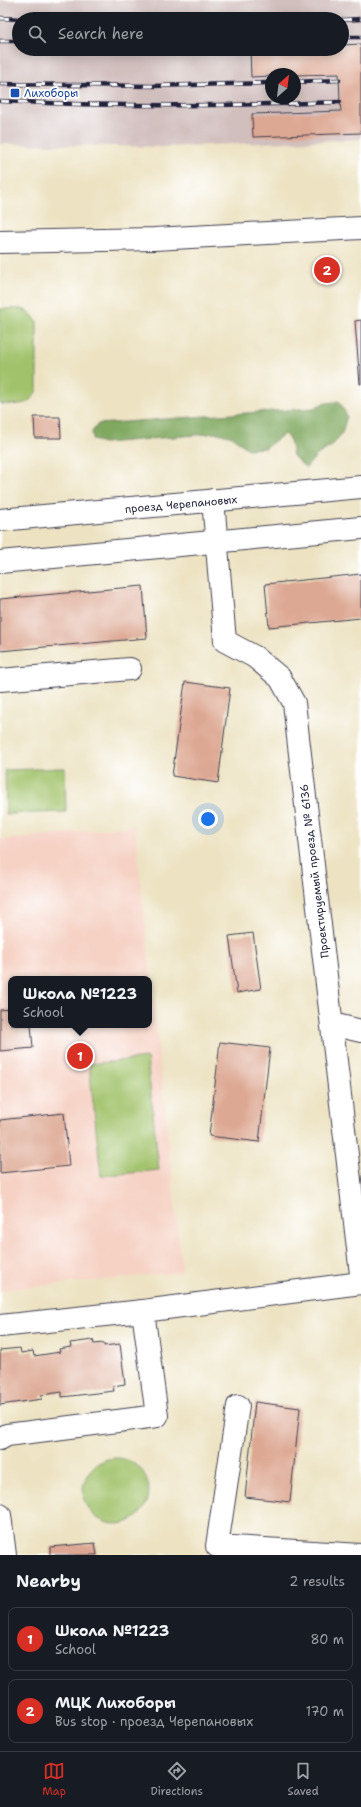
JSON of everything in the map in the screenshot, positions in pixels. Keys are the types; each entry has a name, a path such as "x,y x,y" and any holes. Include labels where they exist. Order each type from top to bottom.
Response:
{"street":[{"path":"0,242 154,239 361,228"},
{"name":"проезд Черепановых","path":"0,520 361,487"},
{"name":"Проектируемый проезд № 6136","path":"213,500 225,641 255,657 280,678 294,703 332,1024 356,1172 361,1274"},
{"path":"0,562 361,528"},
{"path":"0,680 130,669"},
{"path":"332,1024 361,1031"},
{"path":"0,1326 143,1311 361,1284"},
{"path":"0,1439 7,1435 157,1416 143,1311"},
{"path":"238,1406 217,1546 361,1555"},
{"path":"0,1515 5,1555"}],"shaded area":[{"path":"0,0 361,0 361,139 164,147 0,144"},
{"path":"135,826 151,976 8,976 8,1028 152,1028 152,987 182,1272 0,1290 0,840"}],"green space":[{"path":"0,309 25,310 37,322 37,390 30,400 22,404 0,404"},
{"path":"339,401 347,416 342,433 332,446 317,455 306,468 293,456 290,440 284,434 265,448 248,449 233,437 218,433 104,443 93,440 92,432 98,424 314,408 322,404"},
{"path":"65,768 66,812 6,814 5,770"},
{"path":"147,1058 159,1170 101,1176 89,1064"},
{"path":"110,1458 122,1458 129,1460 140,1467 147,1478 149,1491 147,1504 140,1515 129,1522 122,1524 110,1524 103,1522 92,1515 85,1504 83,1497 83,1485 85,1478 92,1467 103,1460"}],"building":[{"path":"361,44 361,133 253,137 252,114 341,111 339,74 301,75 301,68 265,68 265,76 251,77 250,56 349,56 349,45"},
{"path":"361,320 361,384 360,384 355,321"},
{"path":"34,417 60,417 61,438 35,438"},
{"path":"361,574 361,618 269,627 265,584"},
{"path":"143,586 147,638 0,651 0,599"},
{"path":"185,682 230,688 218,783 172,776"},
{"path":"253,933 261,989 237,993 229,936"},
{"path":"8,1009 8,1028 31,1028 33,1048 0,1051 0,1010"},
{"path":"220,1042 270,1048 259,1142 209,1136"},
{"path":"64,1113 69,1166 0,1173 0,1120"},
{"path":"93,1340 94,1344 104,1343 104,1346 120,1344 125,1384 113,1386 114,1391 62,1397 62,1392 41,1395 42,1399 0,1405 0,1350 20,1348 21,1353 33,1351 34,1356 60,1352 59,1349 71,1347 70,1343"},
{"path":"255,1402 300,1408 290,1502 245,1497"},
{"path":"95,1543 97,1555 50,1555 50,1547"}],"railway":[{"path":"0,18 12,19"},
{"path":"349,20 361,19"},
{"path":"349,37 361,37"},
{"path":"0,41 12,41"},
{"path":"301,82 339,80"},
{"path":"0,84 151,86 265,83"},
{"path":"0,101 170,105 340,102"}],"place":[{"name":"Лихоборы","path":"15,93"},
{"name":"МЦК Лихоборы","path":"327,270"},
{"name":"Школа №1223","path":"80,1056"}]}
